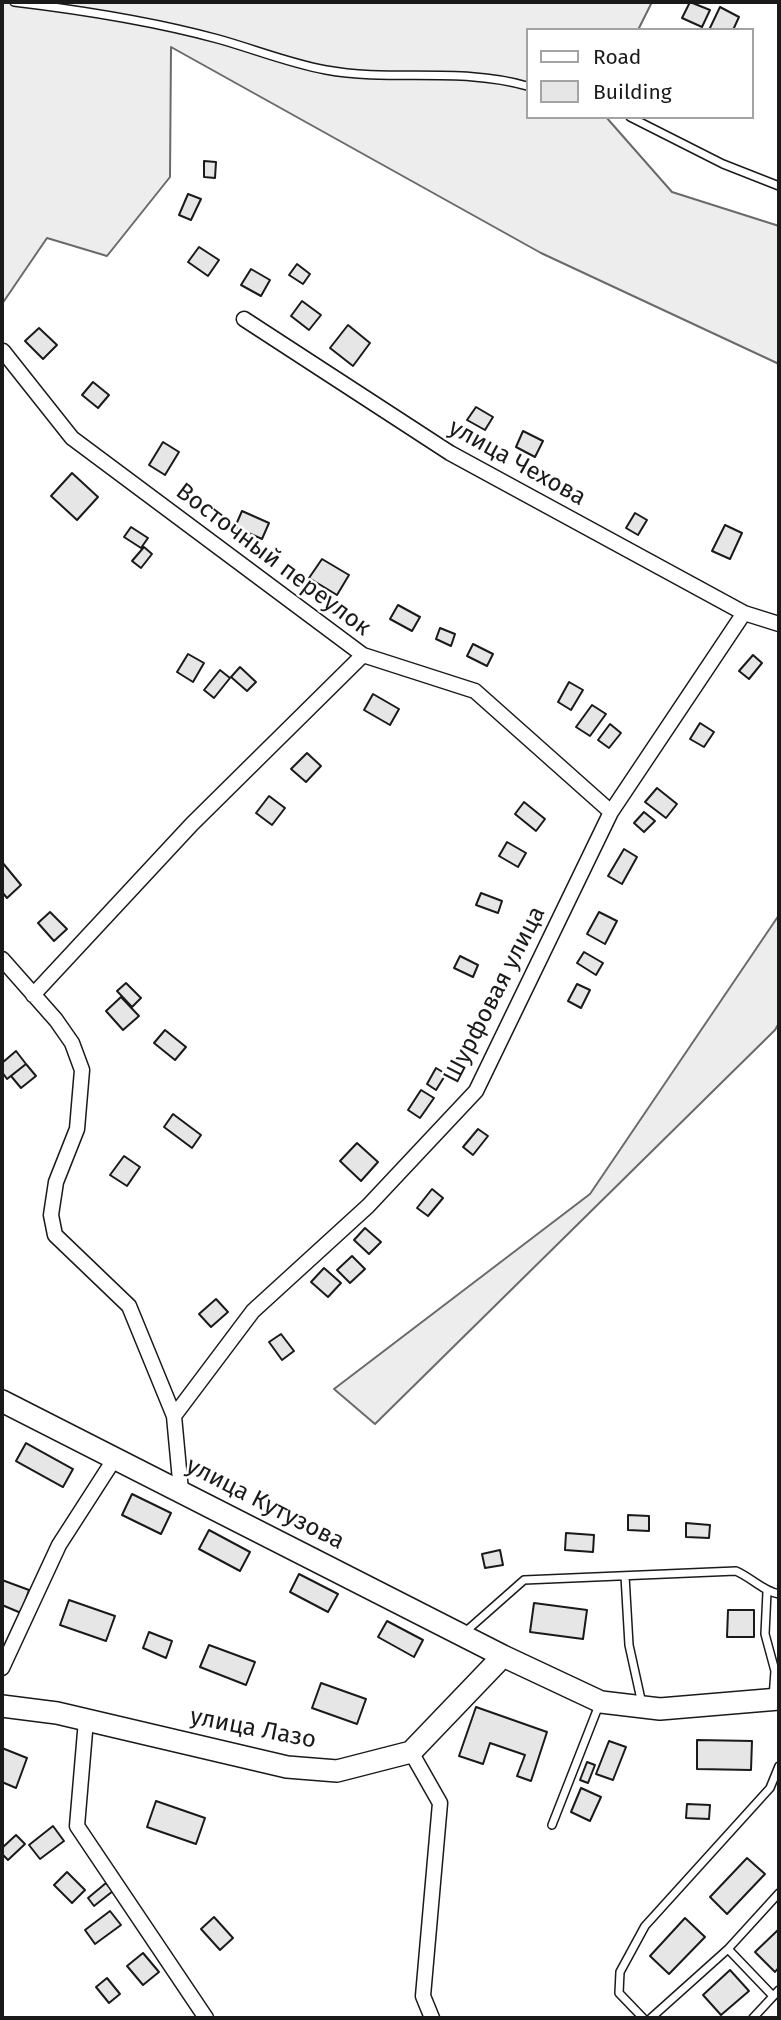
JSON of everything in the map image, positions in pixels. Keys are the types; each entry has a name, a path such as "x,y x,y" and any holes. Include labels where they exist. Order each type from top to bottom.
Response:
{"street":[{"name":"улица Чехова","path":"244,319 450,453 744,613 779,624"},
{"name":"Восточный переулок","path":"2,351 72,438 363,655 475,691 611,812"},
{"name":"Шурфовая улица","path":"174,1416 253,1311 368,1206 476,1091 611,812 744,613"},
{"path":"33,995 192,824 363,655"},
{"path":"2,959 72,1043 82,1070 77,1129 56,1182 51,1215 55,1235 129,1306 174,1416 181,1491"},
{"name":"улица Кутузова","path":"2,1401 503,1656"},
{"path":"2,1668 59,1545 115,1458"},
{"path":"432,2018 423,1996 440,1803 411,1752 503,1656 601,1702 643,1708 776,1699"},
{"name":"улица Лазо","path":"2,1706 86,1720 287,1767 337,1771 411,1752"},
{"path":"86,1720 76,1826 206,2018"}],"lane":[{"path":"14,2 56,7 218,39 267,56 328,71 469,77 526,86"},
{"path":"634,119 723,164 779,186"},
{"path":"462,1634 524,1580 736,1572 753,1579 767,1592 779,1594"},
{"path":"625,1577 629,1645 643,1708"},
{"path":"767,1592 765,1634 775,1671 776,1699"},
{"path":"552,1825 601,1702"},
{"path":"643,2018 619,1993 620,1972 645,1926 770,1788 779,1766"},
{"path":"651,2018 728,1949 779,1893"},
{"path":"728,1949 773,1996"},
{"path":"752,2018 779,1990"}],"shaded area":[{"path":"2,2 652,2 639,28 526,28 526,119 608,119 672,192 779,226 779,364 541,253 171,47 170,177 107,256 47,238 2,304"},
{"path":"779,915 779,1023 775,1030 375,1424 334,1389 590,1194"}],"building":[{"path":"690,2 710,10 702,27 682,18"},
{"path":"720,7 739,17 734,28 710,28"},
{"path":"204,161 216,162 215,178 204,177"},
{"path":"188,194 201,199 191,220 179,215"},
{"path":"199,247 219,260 208,276 188,262"},
{"path":"297,264 310,274 303,284 289,275"},
{"path":"251,269 270,280 261,296 241,285"},
{"path":"302,301 321,315 309,330 291,316"},
{"path":"348,325 370,343 353,366 330,348"},
{"path":"39,328 57,345 43,359 25,341"},
{"path":"93,382 109,395 98,408 82,395"},
{"path":"476,407 493,417 485,430 467,420"},
{"path":"523,431 543,441 535,457 516,447"},
{"path":"163,442 179,452 165,475 149,465"},
{"path":"72,473 98,497 77,520 51,496"},
{"path":"242,511 269,523 262,539 235,527"},
{"path":"635,513 647,520 638,535 626,528"},
{"path":"725,525 742,533 730,559 712,551"},
{"path":"131,527 148,538 141,548 124,537"},
{"path":"144,547 152,554 141,568 132,561"},
{"path":"322,559 349,575 337,595 309,578"},
{"path":"398,605 420,617 412,631 390,619"},
{"path":"440,628 455,634 451,646 436,639"},
{"path":"473,644 493,654 487,666 467,656"},
{"path":"188,654 204,663 193,682 177,672"},
{"path":"753,655 762,663 749,679 739,671"},
{"path":"240,667 256,682 247,691 231,677"},
{"path":"220,670 230,678 214,698 204,690"},
{"path":"569,682 583,690 571,710 558,702"},
{"path":"373,694 399,709 390,725 364,710"},
{"path":"592,705 606,714 590,736 576,727"},
{"path":"700,723 714,732 704,747 690,739"},
{"path":"610,724 621,733 609,748 598,740"},
{"path":"307,753 321,766 306,782 291,769"},
{"path":"657,788 677,804 666,818 645,802"},
{"path":"269,796 285,808 272,825 256,813"},
{"path":"524,802 545,819 536,831 515,814"},
{"path":"644,812 655,821 644,832 634,823"},
{"path":"507,842 526,853 518,867 499,856"},
{"path":"624,849 637,857 622,884 608,876"},
{"path":"2,862 21,885 7,898 2,892"},
{"path":"481,893 502,901 498,913 476,905"},
{"path":"50,912 67,929 54,941 38,923"},
{"path":"599,912 617,921 605,944 587,934"},
{"path":"584,952 603,963 596,975 577,963"},
{"path":"460,956 478,965 473,977 454,968"},
{"path":"126,983 141,998 132,1007 117,991"},
{"path":"577,984 590,990 581,1008 568,1001"},
{"path":"121,997 139,1016 123,1030 106,1011"},
{"path":"165,1030 186,1047 175,1060 154,1043"},
{"path":"16,1051 26,1064 7,1079 2,1072 2,1063"},
{"path":"26,1064 36,1076 21,1088 11,1076"},
{"path":"436,1068 446,1074 436,1090 427,1084"},
{"path":"421,1090 434,1098 420,1118 408,1110"},
{"path":"173,1114 201,1135 192,1148 164,1127"},
{"path":"478,1129 488,1136 473,1155 463,1147"},
{"path":"357,1143 378,1162 361,1181 340,1161"},
{"path":"124,1156 140,1167 127,1186 110,1175"},
{"path":"432,1189 443,1198 428,1216 417,1208"},
{"path":"365,1228 381,1242 369,1254 354,1240"},
{"path":"352,1256 365,1269 350,1283 337,1270"},
{"path":"324,1268 341,1283 328,1297 311,1282"},
{"path":"216,1299 228,1312 211,1327 199,1314"},
{"path":"281,1334 294,1351 282,1360 269,1342"},
{"path":"26,1443 73,1469 63,1487 16,1461"},
{"path":"132,1494 171,1513 161,1534 122,1515"},
{"path":"628,1515 649,1516 649,1531 628,1530"},
{"path":"686,1523 710,1525 709,1538 686,1537"},
{"path":"209,1530 250,1552 240,1571 199,1549"},
{"path":"566,1533 594,1535 593,1552 565,1550"},
{"path":"500,1550 503,1565 485,1568 482,1554"},
{"path":"299,1574 338,1594 328,1612 290,1592"},
{"path":"2,1580 29,1590 21,1613 2,1605"},
{"path":"69,1600 115,1616 106,1641 60,1625"},
{"path":"534,1603 587,1610 583,1639 530,1632"},
{"path":"728,1610 754,1610 754,1637 727,1637"},
{"path":"387,1621 423,1640 414,1657 378,1637"},
{"path":"149,1632 172,1641 166,1658 143,1648"},
{"path":"209,1645 255,1662 246,1685 200,1667"},
{"path":"321,1683 366,1699 357,1724 312,1708"},
{"path":"476,1707 547,1732 531,1781 517,1776 525,1755 490,1743 483,1764 459,1756"},
{"path":"697,1740 752,1741 751,1770 697,1769"},
{"path":"609,1741 626,1747 613,1780 596,1774"},
{"path":"2,1748 27,1758 16,1788 2,1782"},
{"path":"587,1762 595,1765 588,1783 580,1780"},
{"path":"581,1788 601,1797 590,1821 571,1812"},
{"path":"156,1801 205,1818 196,1844 147,1827"},
{"path":"687,1804 710,1805 709,1819 686,1818"},
{"path":"53,1826 64,1841 40,1859 29,1845"},
{"path":"16,1835 25,1844 8,1860 2,1854 2,1848"},
{"path":"747,1858 765,1874 727,1914 710,1897"},
{"path":"67,1872 85,1890 72,1903 54,1885"},
{"path":"106,1883 113,1891 94,1906 88,1898"},
{"path":"110,1911 121,1925 95,1944 85,1930"},
{"path":"214,1917 233,1938 220,1950 201,1929"},
{"path":"685,1918 705,1937 669,1974 650,1956"},
{"path":"779,1929 779,1967 775,1972 755,1952"},
{"path":"143,1953 159,1972 143,1985 127,1966"},
{"path":"730,1970 749,1991 721,2015 703,1995"},
{"path":"107,1978 120,1994 109,2003 96,1987"}]}
